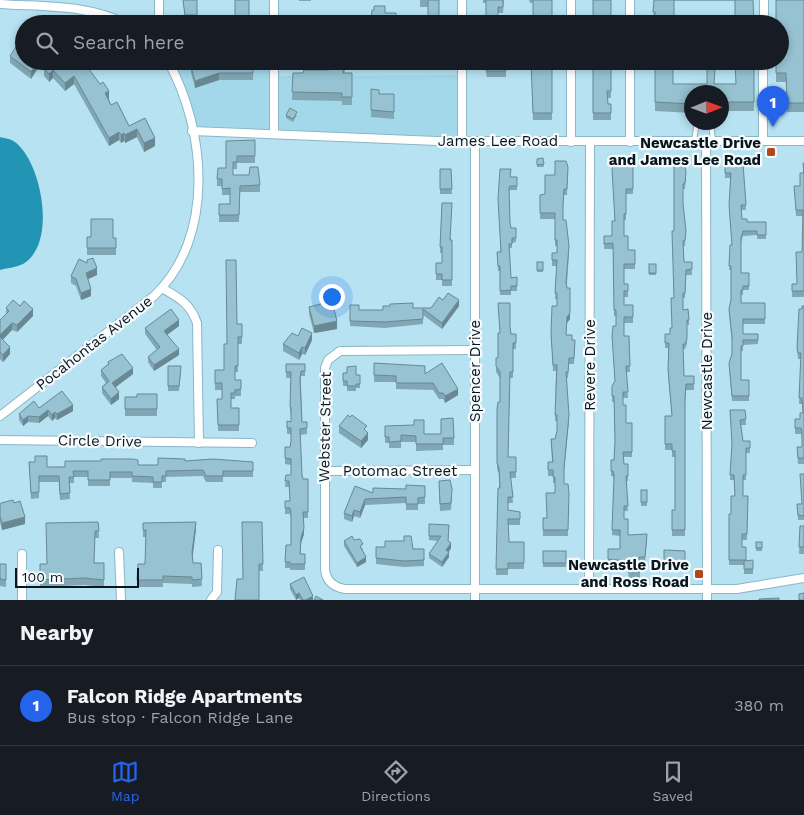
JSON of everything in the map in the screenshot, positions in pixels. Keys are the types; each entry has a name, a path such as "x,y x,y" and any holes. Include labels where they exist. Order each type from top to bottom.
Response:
{"street":[{"path":"159,0 159,15"},
{"path":"274,0 274,15"},
{"path":"462,0 462,15"},
{"path":"571,0 571,15"},
{"path":"630,0 630,15"},
{"path":"764,0 764,15"},
{"path":"0,4 86,11 105,15"},
{"name":"Pocahontas Avenue","path":"0,416 162,288 179,261 186,245 196,205 198,160 184,98 172,70"},
{"path":"274,70 274,134"},
{"path":"462,70 462,142"},
{"path":"571,70 571,142"},
{"path":"630,70 630,142"},
{"path":"763,70 763,141"},
{"name":"James Lee Road","path":"192,130 462,142 804,141"},
{"name":"Spencer Drive","path":"474,142 475,600"},
{"name":"Revere Drive","path":"590,142 590,589"},
{"name":"Newcastle Drive","path":"707,600 710,142"},
{"path":"162,288 185,301 192,309 197,322 199,443"},
{"name":"Webster Street","path":"474,350 359,350 340,351 332,355 325,368 325,569 331,583 345,589 475,590"},
{"name":"Circle Drive","path":"0,440 252,443"},
{"name":"Potomac Street","path":"325,471 475,470"},
{"path":"211,600 218,592 218,550"},
{"path":"119,552 121,600"},
{"path":"22,554 22,600"},
{"path":"475,590 737,589 804,578"}],"lane":[{"path":"694,141 696,130"},
{"path":"710,142 711,130"}],"shaded area":[{"path":"179,70 269,70 269,129 196,126 188,95"},
{"path":"457,75 457,137 279,130 279,76"},
{"path":"0,137 15,142 24,152 32,167 42,202 43,220 41,237 35,251 26,262 0,270"}],"building":[{"path":"183,0 197,0 197,15 185,15"},
{"path":"235,0 249,0 249,15 235,15"},
{"path":"428,0 439,0 439,15 428,15"},
{"path":"486,0 503,0 503,7 498,7 498,15 486,15"},
{"path":"533,0 552,0 552,15 533,15"},
{"path":"593,0 611,0 611,15 593,15"},
{"path":"654,0 674,0 674,15 655,15 655,12 653,12"},
{"path":"735,0 753,0 754,15 735,15"},
{"path":"776,0 804,0 804,103 787,103 786,73 776,73 776,70 789,70 789,15 776,15"},
{"path":"374,6 385,6 385,13 396,13 396,15 371,15 372,10 374,10"},
{"path":"15,48 15,60 10,56"},
{"path":"53,70 90,70 100,84 103,82 109,91 105,93 111,105 117,102 129,126 145,118 155,138 144,143 137,129 125,135 124,133 121,135 119,132 109,138 74,76 65,83"},
{"path":"192,70 253,70 253,73 219,73 195,81"},
{"path":"304,70 343,70 343,73 352,73 352,97 342,97 342,93 292,92 293,73 303,73"},
{"path":"487,70 506,70 506,71"},
{"path":"531,70 552,70 552,113 533,113"},
{"path":"593,70 611,70 611,91 607,91 608,104 611,104 611,113 593,113"},
{"path":"655,70 673,70 673,84 707,84 707,70 715,70 714,84 736,84 735,70 754,70 754,102 729,102 729,85 684,85 684,104 655,102"},
{"path":"371,89 379,90 379,94 394,94 394,112 371,110"},
{"path":"290,108 297,112 293,119 286,115"},
{"path":"255,140 255,156 237,156 237,162 233,162 233,175 249,175 250,167 258,167 260,185 240,186 239,215 219,215 219,204 230,204 230,188 222,189 222,179 217,179 218,168 226,168 226,141"},
{"path":"543,158 544,164 537,165 537,159"},
{"path":"677,160 684,160 686,172 685,183 683,184 686,231 685,240 683,241 684,262 692,262 692,269 686,270 685,293 683,293 683,310 688,309 689,320 687,320 687,339 685,344 683,344 684,376 694,376 694,384 686,384 685,399 685,530 672,530 672,510 675,510 675,451 672,451 672,444 665,444 665,416 672,416 668,369 669,343 665,343 665,334 670,334 670,328 672,328 671,298 674,298 672,231 674,231 674,163 677,163"},
{"path":"555,161 566,161 568,167 567,189 564,189 563,204 563,220 566,220 569,246 566,283 567,288 570,288 570,313 567,317 566,335 572,335 572,340 575,340 574,358 569,358 568,372 566,372 569,415 564,484 568,484 569,493 568,530 543,530 543,518 547,518 546,493 555,493 555,477 553,477 553,470 548,470 548,462 553,462 551,439 555,439 557,431 557,415 555,415 557,365 553,365 551,334 552,306 557,306 557,293 555,293 557,260 552,260 552,253 557,253 557,240 555,240 555,213 540,213 540,195 545,194 545,175 555,175"},
{"path":"613,162 633,162 633,189 626,189 626,214 624,214 624,236 628,236 628,250 635,250 635,264 624,264 624,284 628,284 628,291 624,291 624,305 633,305 633,317 624,317 624,336 629,336 630,366 626,366 628,392 623,392 623,405 626,405 626,423 632,423 632,452 623,452 624,464 628,464 628,476 626,476 628,506 624,506 624,519 628,519 628,535 647,534 645,557 639,557 640,572 629,572 627,561 608,559 608,549 620,549 620,530 612,530 614,476 613,471 611,471 611,460 614,460 615,441 612,386 615,381 612,336 613,326 616,326 613,243 604,244 604,236 612,236 612,221 615,221"},
{"path":"743,163 746,205 741,205 742,219 747,219 747,222 766,222 766,235 757,235 757,231 743,231 741,238 741,273 749,273 749,286 743,286 743,290 741,290 741,303 765,303 765,319 743,319 743,334 758,334 758,340 743,340 743,346 741,346 741,380 749,380 749,396 732,396 729,363 732,354 729,309 731,300 731,266 729,266 730,245 732,245 729,205 731,173 725,173 725,164"},
{"path":"440,169 451,169 452,189 440,189"},
{"path":"500,169 511,169 510,177 517,177 517,186 510,186 509,188 510,223 511,228 516,228 516,238 512,238 512,244 509,244 511,278 517,277 517,286 511,286 511,290 500,291 500,266 498,266 497,252 501,252 498,199"},
{"path":"800,173 804,173 804,291 792,291 792,284 797,284 796,252 802,252 803,210 796,210 794,186 800,186"},
{"path":"442,203 452,203 450,240 452,240 452,280 442,280 442,274 436,274 436,263 442,263 442,247 440,247"},
{"path":"91,219 113,219 113,238 116,238 116,248 87,248 87,237 91,237"},
{"path":"93,258 97,268 86,273 91,289 81,293 76,279 71,276 79,259 87,263 87,260"},
{"path":"226,260 236,260 237,324 242,324 242,337 238,337 238,366 235,366 235,380 241,380 241,389 231,393 231,408 239,408 239,425 218,425 217,399 222,399 222,383 215,383 215,370 224,370 224,344 227,344"},
{"path":"537,262 543,262 543,270 537,270"},
{"path":"649,264 656,264 656,273 649,273"},
{"path":"448,293 459,300 442,323 423,309 423,319 385,322 350,321 350,305 359,305 359,310 383,310 383,306 390,306 390,304 413,303 413,308 431,308 439,297 443,300"},
{"path":"13,300 20,306 24,301 33,309 17,325 12,323 0,335 0,320 9,311 6,308"},
{"path":"332,301 337,321 314,326 309,307"},
{"path":"498,303 510,303 511,334 516,334 516,343 513,343 513,372 510,372 508,457 516,457 516,472 510,472 513,497 508,497 508,510 520,512 520,519 508,519 509,542 524,542 524,563 508,563 508,569 496,569 498,488 500,488 497,463 497,409 498,402 500,402 500,372 496,366 496,358 498,358 498,333 500,333"},
{"path":"802,306 804,306 804,458 798,458 797,447 802,447 802,433 801,428 795,428 795,419 800,419 800,413 803,413 802,398 799,398 801,353 798,353 797,348 799,309 802,309"},
{"path":"171,309 179,320 164,331 179,349 154,365 148,357 160,347 145,328"},
{"path":"302,328 312,333 305,348 302,347 299,353 283,344 292,333 298,336"},
{"path":"0,337 10,347 3,355 0,352"},
{"path":"122,354 133,368 112,383 119,392 111,399 102,387 109,381 101,370 109,364 108,362"},
{"path":"374,363 425,366 425,374 442,363 458,389 445,396 443,393 439,393 433,383 396,383 396,376 374,375"},
{"path":"286,364 305,364 305,371 301,371 300,380 302,422 307,422 307,428 300,429 302,475 303,479 308,479 308,512 303,512 304,528 300,554 305,554 305,564 285,562 286,545 291,545 291,512 290,508 285,508 285,501 290,501 289,481 285,481 286,475 291,475 291,459 285,458 285,447 290,447 291,441 291,428 287,428 287,421 291,422 291,372 286,372"},
{"path":"168,366 181,366 179,386 168,386"},
{"path":"356,366 356,375 360,375 360,384 347,386 347,381 343,381 343,373 347,373 347,367"},
{"path":"62,391 73,405 57,414 55,412 52,415 48,410 39,417 28,416 23,420 19,414 34,401 39,408"},
{"path":"137,394 157,394 157,409 125,409 125,397 137,397"},
{"path":"730,410 745,410 746,419 740,420 743,441 750,441 750,448 746,448 746,475 743,475 743,496 748,496 747,534 742,534 742,547 746,547 746,560 729,560 729,514 731,514 731,496 735,496 734,475 730,475 732,443"},
{"path":"348,415 350,417 352,415 367,426 364,429 368,433 361,441 339,426"},
{"path":"453,418 454,438 443,438 443,444 416,444 416,436 401,435 401,441 389,442 389,437 385,437 385,426 414,425 414,420 424,420 424,434 441,434 441,419"},
{"path":"35,456 47,456 47,467 65,467 65,461 101,461 101,459 133,459 138,460 138,465 158,465 158,458 185,459 185,461 213,459 253,462 253,471 223,471 223,476 206,476 203,470 166,471 166,476 162,476 162,482 153,482 153,477 132,476 132,472 110,472 110,480 88,480 88,471 73,471 74,477 69,477 70,493 60,494 59,476 39,476 39,492 31,493 29,462 35,462"},
{"path":"800,474 804,474 804,516 798,515 797,504 802,504"},
{"path":"450,480 452,489 451,503 440,504 439,481"},
{"path":"406,485 425,486 425,497 418,498 418,504 406,504 406,497 365,499 360,512 354,510 352,516 344,513 355,486 373,493 373,488 406,489"},
{"path":"641,490 647,490 647,502 641,502"},
{"path":"13,500 14,503 20,501 25,517 2,523 0,505 1,503"},
{"path":"98,522 99,531 95,531 94,563 104,563 104,580 84,578 40,580 40,564 47,564 46,523"},
{"path":"196,522 192,552 193,563 201,563 202,579 192,580 192,577 163,576 163,580 137,580 138,564 145,564 146,530 143,530 143,523"},
{"path":"242,522 262,522 263,564 259,564 259,600 235,600 237,579 243,579"},
{"path":"429,524 449,525 448,541 451,543 446,550 449,552 442,562 429,554 441,536 429,536"},
{"path":"800,526 804,526 804,547 799,547"},
{"path":"352,536 354,540 360,539 363,544 360,546 366,557 357,563 344,541"},
{"path":"404,536 411,536 413,549 424,549 424,560 404,561 376,558 376,547 385,547 385,541 404,541"},
{"path":"756,542 762,542 762,548 756,548"},
{"path":"664,550 685,551 685,562 667,563 664,561"},
{"path":"543,551 566,551 566,563 543,563"},
{"path":"753,560 753,569 744,569 744,561"},
{"path":"0,564 6,564 6,580 0,579"},
{"path":"304,577 313,596 306,600 303,600 299,593 296,595 290,584"},
{"path":"804,593 804,600 799,600 799,594"},
{"path":"316,596 323,600 314,600"},
{"path":"779,598 779,600 759,600 759,599"}],"place":[{"name":"Falcon Ridge Apartments","path":"773,127"},
{"name":"Newcastle Drive and James Lee Road","path":"771,152"},
{"name":"Newcastle Drive and Ross Road","path":"699,574"}]}
